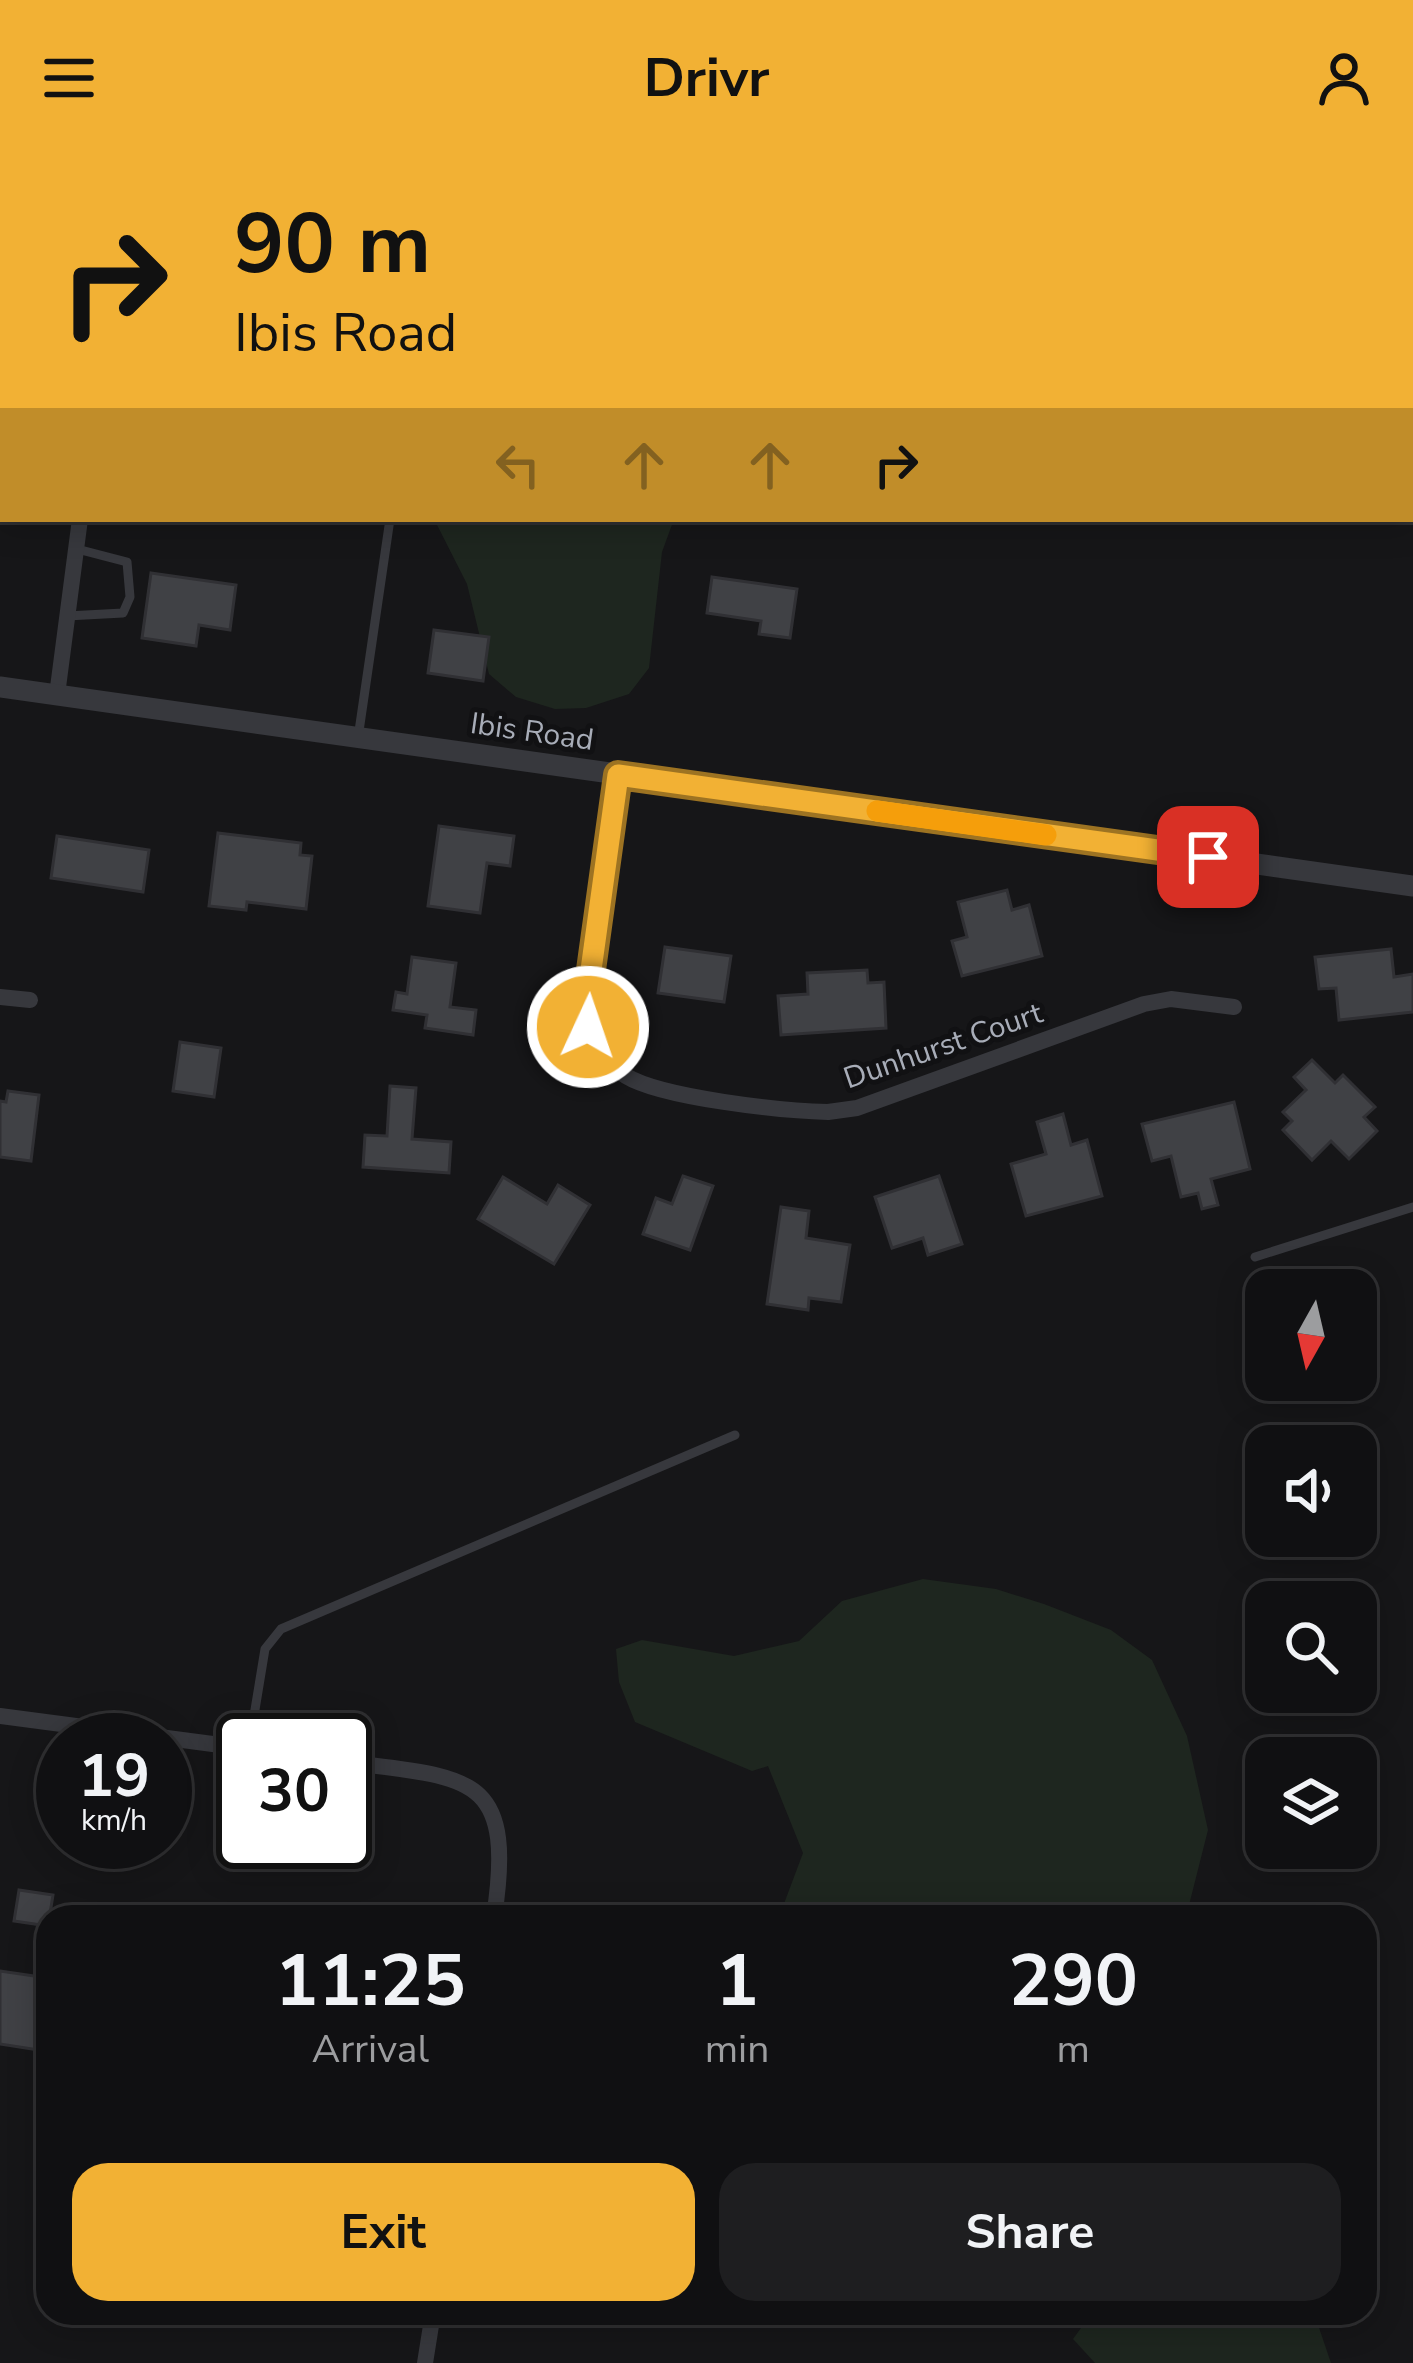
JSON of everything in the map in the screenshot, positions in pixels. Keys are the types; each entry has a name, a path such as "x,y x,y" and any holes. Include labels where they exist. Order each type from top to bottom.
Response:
{"street":[{"path":"57,694 80,522"},
{"name":"Ibis Road","path":"0,687 1413,886"},
{"name":"Dunhurst Court","path":"618,775 586,1006 588,1027 606,1058 642,1084 828,1112 857,1108 1144,1004 1171,999 1234,1007"},
{"path":"0,997 30,1000"},
{"path":"0,1716 216,1744"},
{"path":"372,1766 436,1774 464,1783 490,1803 500,1827 495,1905"},
{"path":"425,2363 431,2325"}],"lane":[{"path":"358,738 390,522"},
{"path":"68,616 124,613 130,597 127,562 76,549"},
{"path":"1255,1257 1413,1207"},
{"path":"254,1713 265,1649 281,1629 735,1435"}],"shaded area":[{"path":"436,522 673,522 662,552 649,668 629,694 586,708 555,709 516,697 489,674 467,584"},
{"path":"923,1579 996,1589 1111,1630 1152,1660 1187,1736 1208,1830 1189,1905 784,1905 803,1853 768,1766 752,1771 635,1722 619,1682 616,1649 642,1640 734,1656 799,1641 842,1601"},
{"path":"1083,2325 1318,2325 1331,2363 1095,2363 1073,2339"}],"building":[{"path":"151,573 236,585 230,630 199,625 196,646 142,638"},
{"path":"712,577 797,589 790,638 759,634 761,621 707,613"},
{"path":"434,630 489,637 483,681 428,673"},
{"path":"439,826 514,836 510,866 487,863 480,913 428,906"},
{"path":"218,833 301,843 300,855 312,856 306,909 247,902 246,910 209,906"},
{"path":"57,836 149,850 143,892 51,878"},
{"path":"1007,890 1012,910 1029,905 1042,956 962,976 952,941 967,937 958,902"},
{"path":"665,947 731,956 724,1002 658,993"},
{"path":"1391,949 1394,977 1413,974 1413,1012 1339,1020 1336,988 1319,989 1315,957"},
{"path":"412,957 456,963 450,1007 476,1010 473,1035 425,1028 427,1015 393,1010 396,992 407,994"},
{"path":"867,970 868,983 884,982 886,1028 781,1035 778,996 808,994 807,973"},
{"path":"180,1042 221,1048 214,1097 173,1091"},
{"path":"1312,1060 1335,1083 1343,1075 1375,1107 1364,1117 1377,1131 1349,1159 1331,1141 1312,1160 1283,1130 1292,1121 1283,1112 1306,1090 1294,1077"},
{"path":"390,1086 416,1088 412,1139 451,1142 449,1173 363,1167 365,1135 387,1136"},
{"path":"8,1091 39,1095 31,1161 0,1157 0,1101 6,1102"},
{"path":"1234,1102 1250,1169 1211,1179 1218,1205 1202,1209 1198,1193 1181,1197 1171,1156 1152,1161 1142,1124"},
{"path":"1063,1114 1071,1145 1087,1140 1102,1196 1026,1216 1011,1164 1046,1154 1037,1122"},
{"path":"683,1176 713,1186 690,1250 643,1234 656,1198 672,1204"},
{"path":"939,1176 962,1244 928,1255 923,1238 892,1248 875,1197"},
{"path":"503,1177 547,1204 558,1185 590,1205 554,1264 478,1219"},
{"path":"781,1207 809,1211 806,1238 850,1245 841,1302 809,1298 808,1310 767,1304"},
{"path":"19,1890 53,1895 51,1905 36,1905 36,1924 14,1921"},
{"path":"0,1971 36,1976 36,2050 0,2044"}],"slow traffic":[{"path":"877,811 1046,835"}],"route":[{"path":"588,1027 586,1006 618,775 1208,857"}]}
